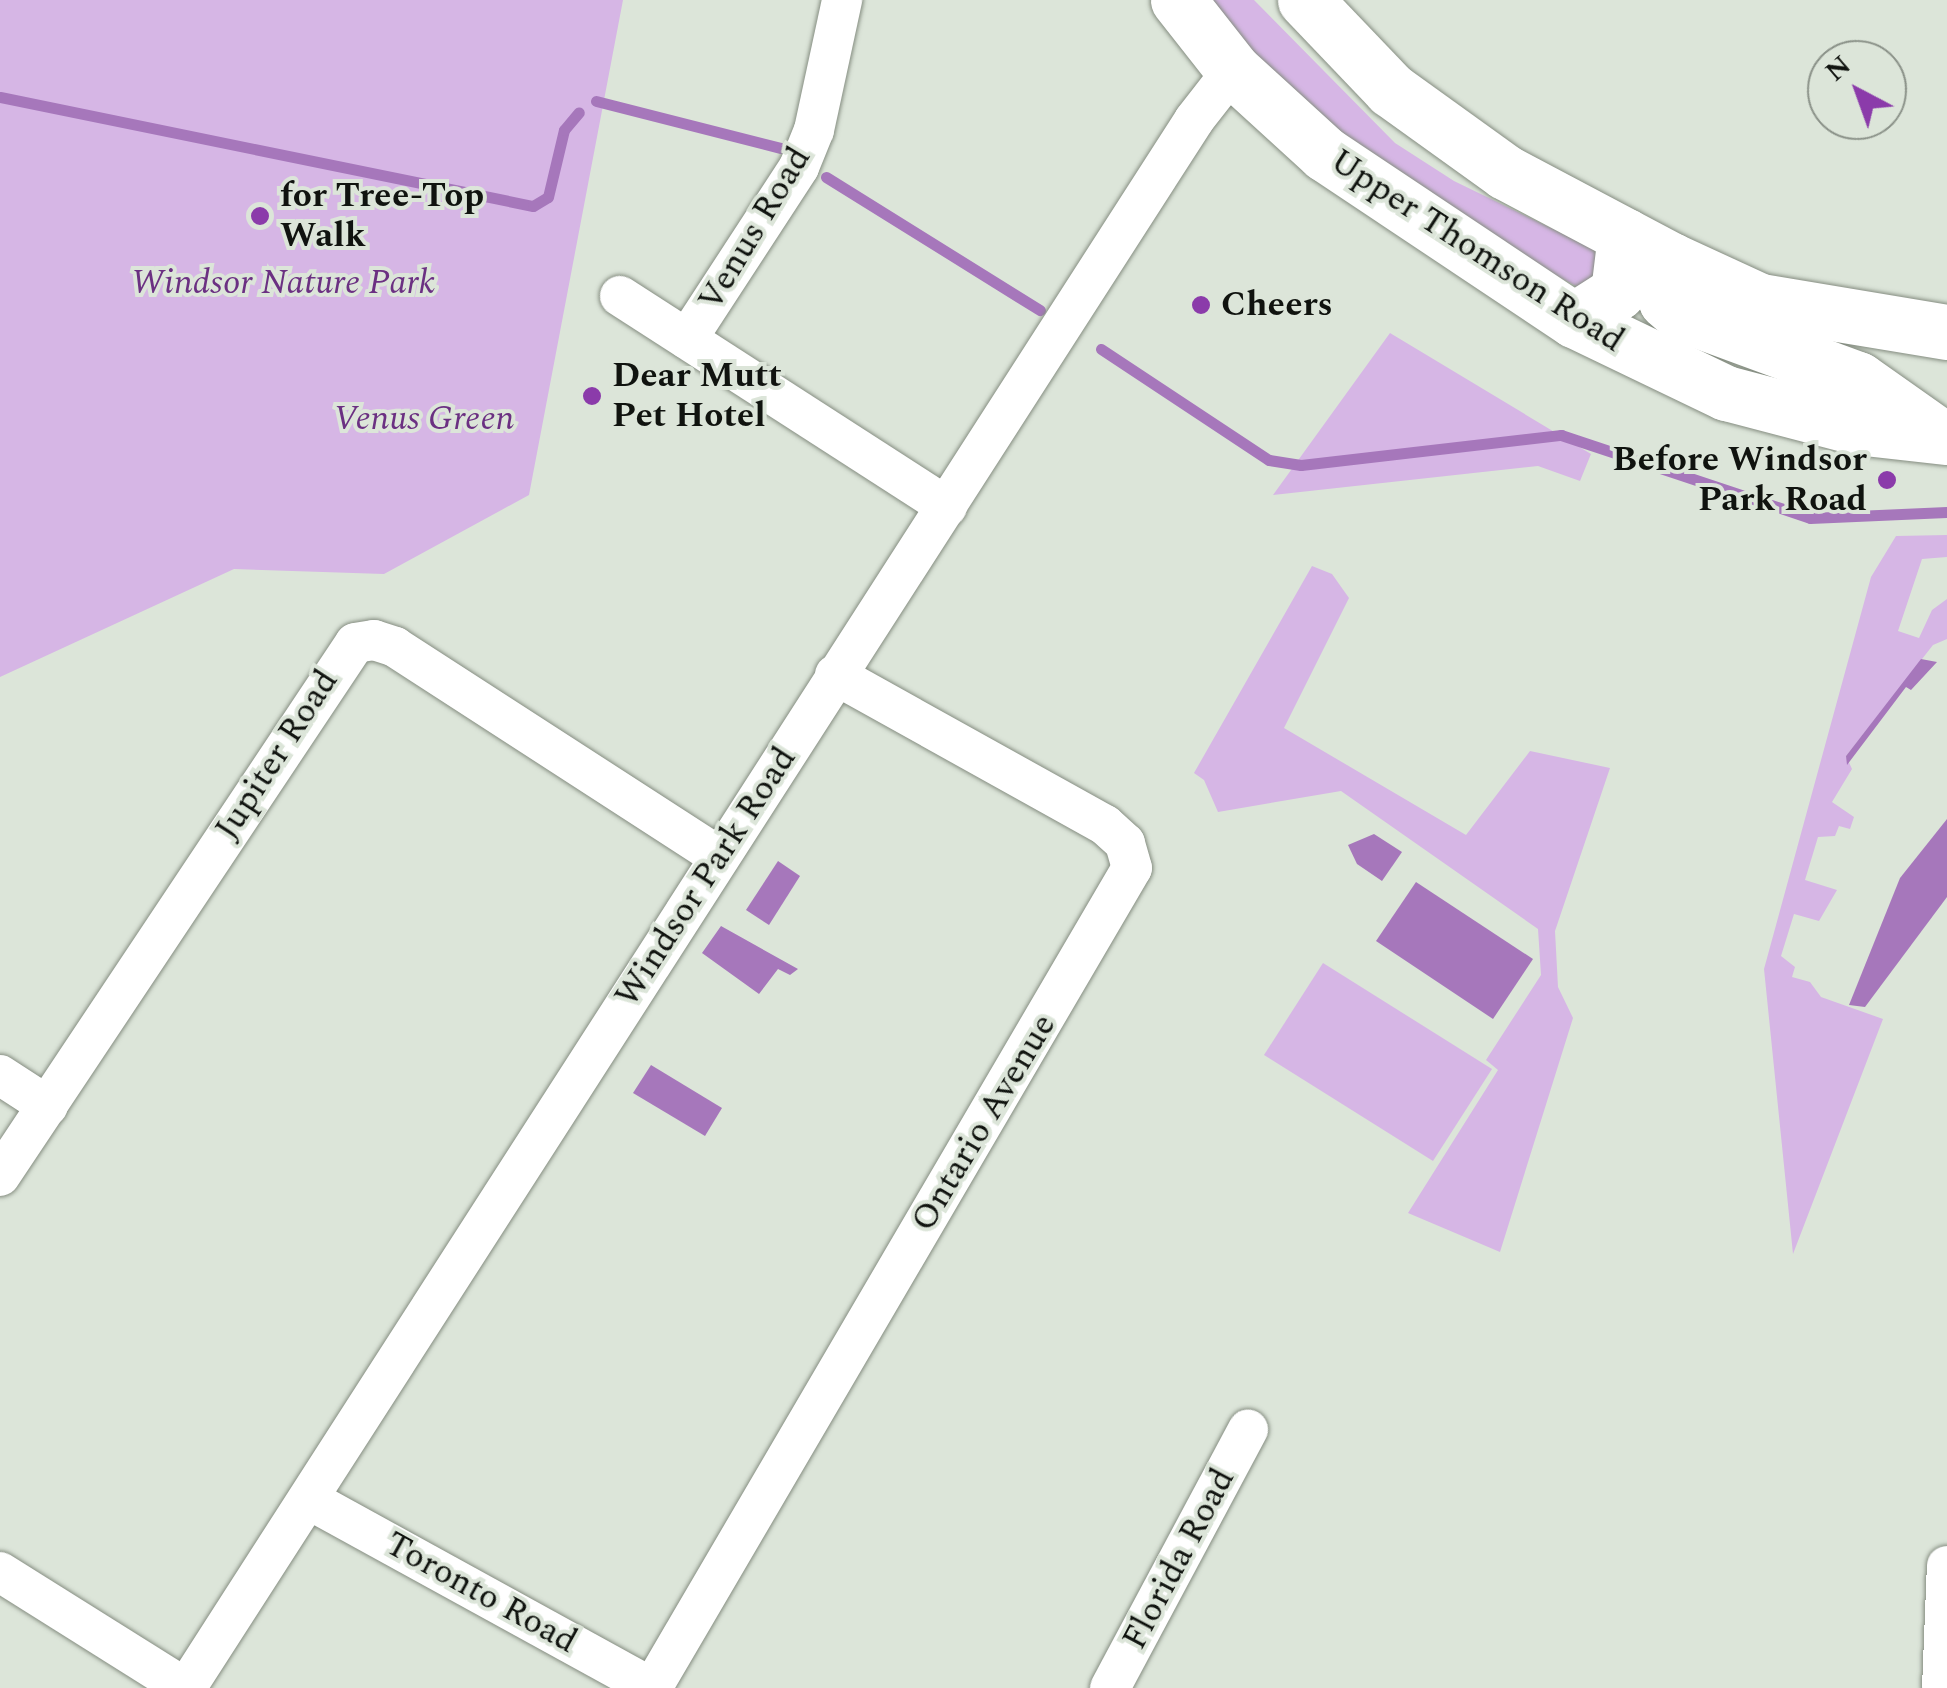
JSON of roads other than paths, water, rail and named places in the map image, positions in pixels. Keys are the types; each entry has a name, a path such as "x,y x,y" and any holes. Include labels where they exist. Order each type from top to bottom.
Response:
{"main road":[{"name":"Upper Thomson Road","path":"1178,0 1233,70 1326,154 1574,320 1726,393 1856,427 1943,437"},
{"path":"1305,0 1391,90 1505,172 1648,247 1760,301 1947,332"},
{"path":"1574,320 1618,292 1648,247"},
{"path":"1648,247 1666,301 1681,314 1858,378 1943,437"}],"street":[{"name":"Venus Road","path":"687,339 799,166 814,130 842,0"},
{"name":"Windsor Park Road","path":"185,1688 310,1500 1194,120 1233,70"},
{"name":"Venus Road","path":"620,296 947,507"},
{"name":"Jupiter Road","path":"0,1176 355,643 374,640 395,647 719,856"},
{"name":"Ontario Avenue","path":"652,1688 1132,868 1125,843 1105,825 835,675"},
{"path":"0,1075 48,1106"},
{"name":"Florida Road","path":"1110,1688 1248,1430"},
{"name":"Toronto Road","path":"310,1500 652,1688"},
{"path":"1942,1688 1947,1566"},
{"path":"0,1572 185,1688"}],"waterway":[{"path":"0,97 533,206 548,197 564,130 579,112"},
{"path":"596,101 780,148"},
{"path":"826,177 1040,310"},
{"path":"1101,349 1269,460 1301,465 1561,435 1810,518 1947,512"}],"place":[{"name":"for Tree-Top Walk","path":"260,216"},
{"name":"Cheers","path":"1201,305"},
{"name":"Dear Mutt Pet Hotel","path":"592,396"},
{"name":"Before Windsor Park Road","path":"1887,480"}],"park label":[{"name":"Windsor Nature Park","path":"283,283"},
{"name":"Venus Green","path":"424,419"}]}
